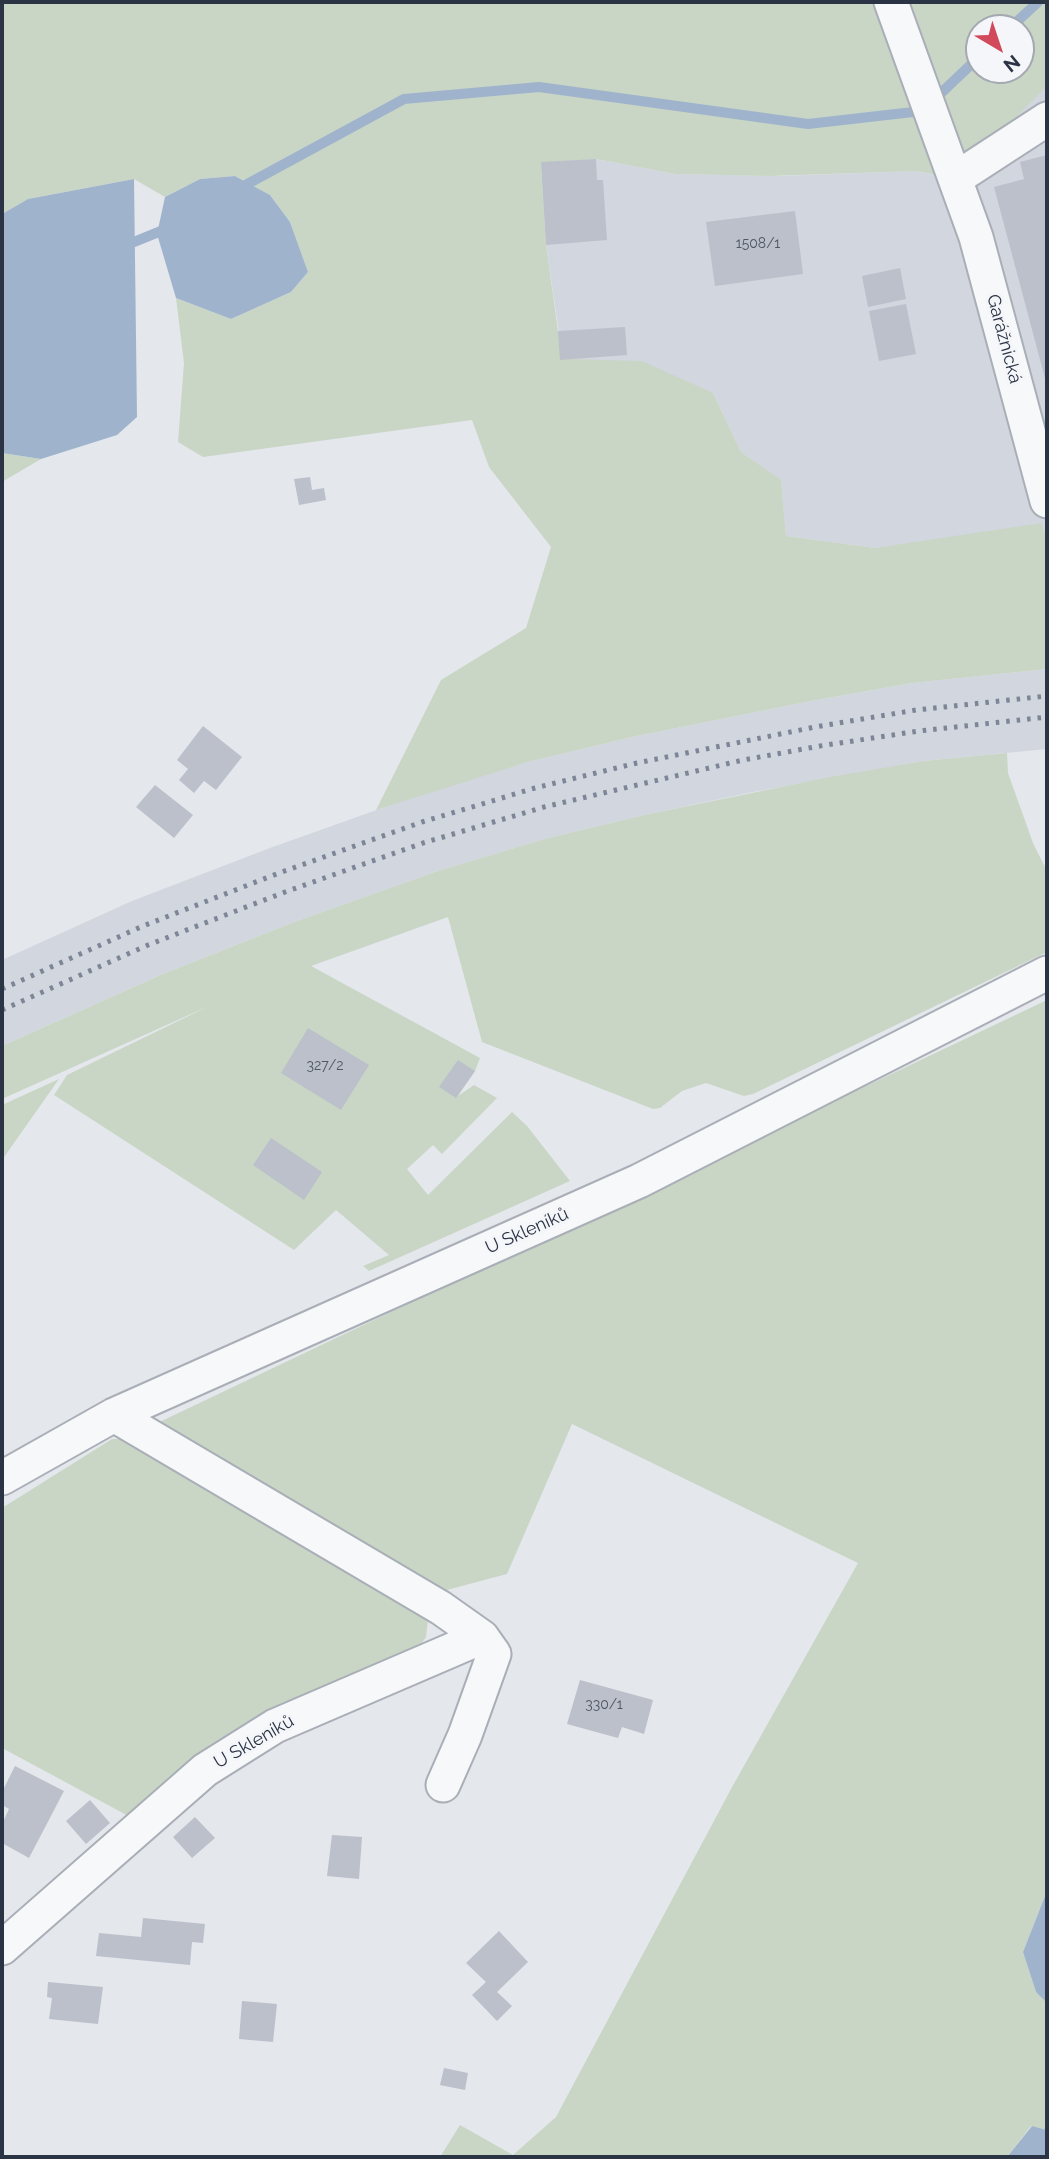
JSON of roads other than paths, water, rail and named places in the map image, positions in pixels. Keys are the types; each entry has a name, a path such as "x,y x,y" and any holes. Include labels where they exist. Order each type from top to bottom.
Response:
{"street":[{"name":"Garážnická","path":"891,2 976,237 1047,501"},
{"path":"949,167 1047,119"},
{"name":"U Skleníků","path":"2,1478 114,1415 639,1181 815,1089 1047,974"},
{"path":"114,1415 442,1608 482,1637 494,1654 465,1735 443,1785"},
{"name":"U Skleníků","path":"2,1948 205,1770 275,1726 482,1637"}],"water":[{"path":"235,176 270,195 290,222 308,272 291,292 231,319 176,298 157,234 165,197 200,179"},
{"path":"134,179 137,417 117,435 41,459 2,453 2,214 28,199"},
{"path":"1047,1891 1047,2003 1036,1992 1023,1952"},
{"path":"1032,2126 1047,2130 1047,2157 1007,2157"}],"waterway":[{"path":"1025,14 1038,2"},
{"path":"240,188 404,99 539,87 808,124 922,111 965,70"},
{"path":"124,246 166,229"}],"railway":[{"path":"2,989 143,926 279,873 422,822 535,788 637,763 815,727 916,710 1047,696"},
{"path":"2,1010 148,945 285,892 423,843 544,807 743,760 820,746 919,731 1047,717"}]}
